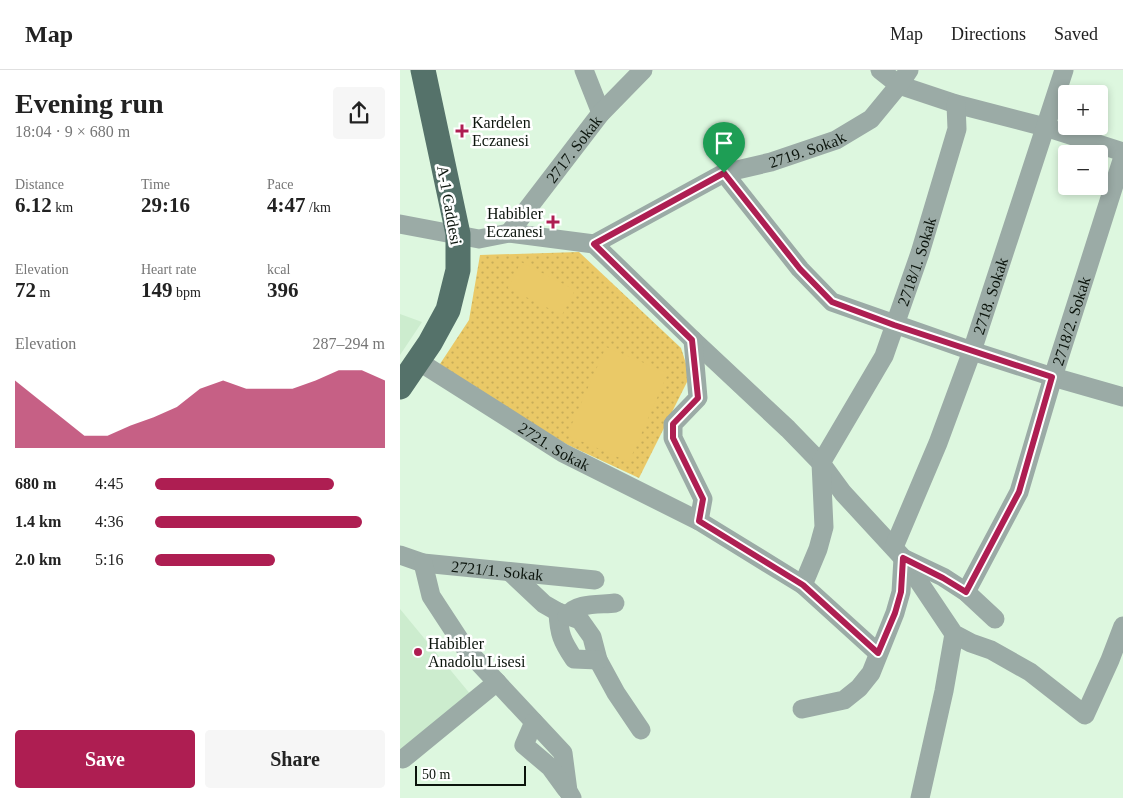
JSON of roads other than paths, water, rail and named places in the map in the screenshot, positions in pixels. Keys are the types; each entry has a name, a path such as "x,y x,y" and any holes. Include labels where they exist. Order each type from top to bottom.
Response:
{"main road":[{"name":"A-1 Caddesi","path":"400,387 418,361 448,310 458,270 458,234 423,70"}],"street":[{"path":"584,70 601,113"},
{"name":"2717. Sokak","path":"509,233 601,113 643,70"},
{"path":"880,70 904,77 956,104 1045,127 1123,152"},
{"name":"2718. Sokak","path":"802,709 844,700 859,688 871,673 895,613 901,592 898,552 972,351 1064,70"},
{"name":"2719. Sokak","path":"594,244 724,173 772,162 836,140 871,119 904,77"},
{"name":"2718/1. Sokak","path":"821,463 884,356 920,253 957,129 956,104"},
{"name":"2718/2. Sokak","path":"966,592 1019,492 1052,377 1123,157"},
{"path":"724,173 800,269 832,302 972,351 1052,377 1123,397"},
{"path":"400,224 478,239 509,233 594,244 692,340 788,429 821,463 843,493 898,552 954,634 971,643 992,650 1030,672 1085,715 1123,626"},
{"path":"692,340 698,398 673,424 673,438 703,499 699,521"},
{"name":"2721. Sokak","path":"418,361 563,453 699,521 803,585 878,653"},
{"path":"803,585 818,549 824,527 821,463"},
{"path":"898,552 966,592 995,619"},
{"name":"2721/1. Sokak","path":"400,555 423,563 595,580"},
{"path":"423,563 431,596 465,648 563,753 570,794"},
{"path":"510,572 544,604 562,614 580,620 592,636 598,660 616,693 641,730"},
{"path":"562,614 578,607 616,603"},
{"path":"562,614 558,628 562,642 574,659 598,660"},
{"path":"920,798 944,691 954,634"},
{"path":"403,759 497,682"}],"place":[{"name":"Kardelen Eczanesi","path":"462,131"},
{"name":"Habibler Eczanesi","path":"553,222"},
{"name":"Habibler Anadolu Lisesi","path":"418,652"}]}
